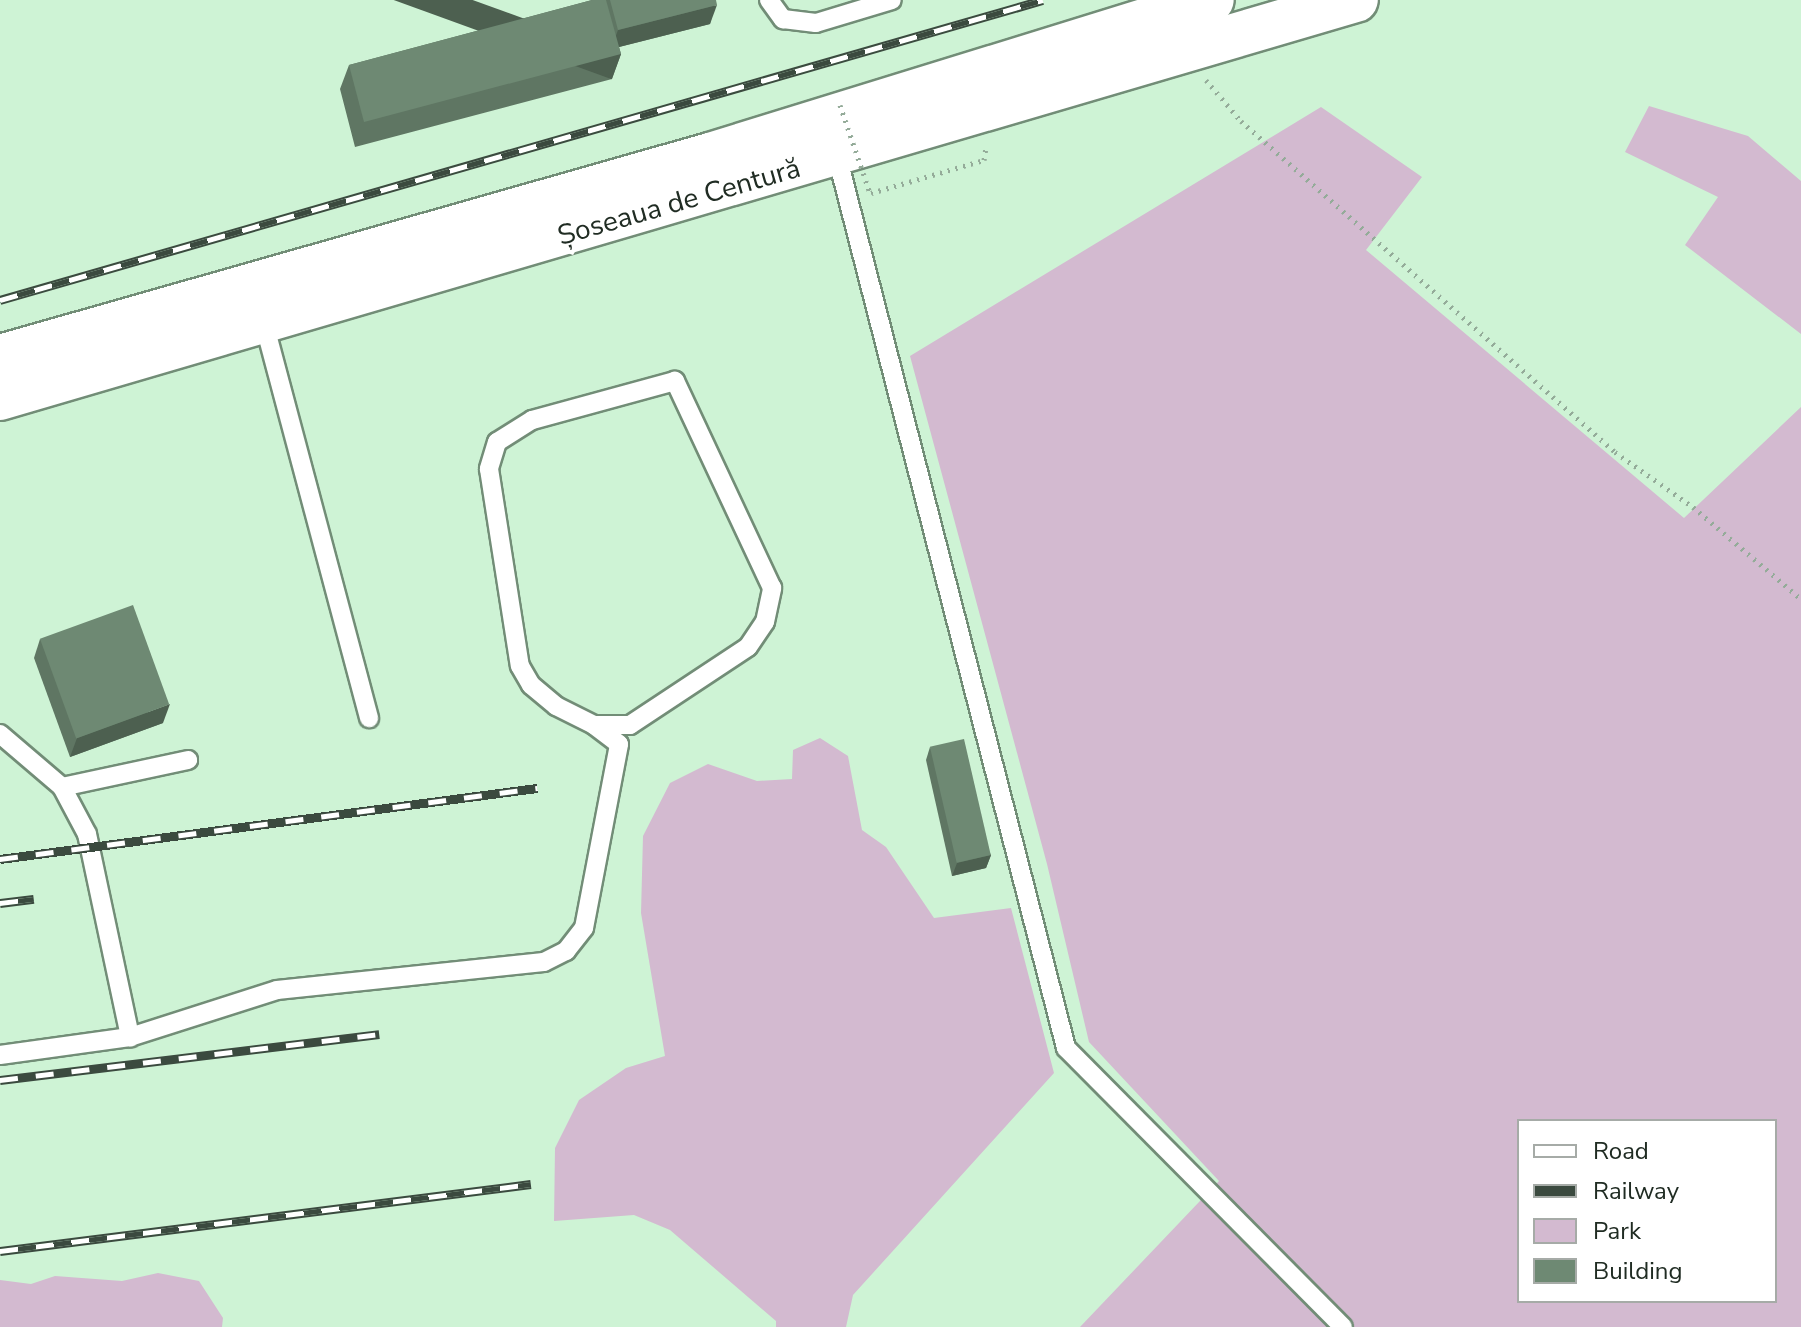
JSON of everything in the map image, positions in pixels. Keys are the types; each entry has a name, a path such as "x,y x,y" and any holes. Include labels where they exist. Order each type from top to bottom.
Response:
{"main road":[{"name":"Șoseaua de Centură","path":"0,357 710,155 1212,0"},
{"name":"Șoseaua de Centură","path":"0,398 837,156 1195,44 1356,0"}],"lane":[{"path":"769,0 783,19 816,23 892,0"},
{"path":"837,156 1066,1048 1343,1327"},
{"path":"264,323 369,718"},
{"path":"0,1055 130,1037 277,990 544,962 566,951 584,928 619,744 594,725 556,706 531,685 520,666 489,469 497,442 532,420 675,381 772,588 765,622 748,647 630,725 594,725"},
{"path":"0,734 62,787 87,834 130,1037"},
{"path":"62,787 188,760"}],"path":[{"path":"1195,44 1209,89 1241,121 1615,452 1693,507 1801,599"},
{"path":"840,105 870,193 984,160"}],"shaded area":[{"path":"0,0 1801,0 1801,1327 0,1327"}],"green space":[{"path":"1649,106 1748,136 1801,181 1801,334 1685,245 1718,197 1625,152"},
{"path":"1321,107 1422,177 1366,250 1684,518 1801,407 1801,1327 1080,1327 1219,1181 1089,1042 1047,864 910,356"},
{"path":"820,738 848,756 862,830 886,847 934,918 1011,908 1054,1073 853,1295 846,1327 776,1327 776,1321 670,1230 634,1215 554,1221 555,1148 579,1100 626,1068 665,1056 641,913 643,836 670,783 708,764 757,781 792,779 793,750"},
{"path":"158,1273 199,1281 223,1318 222,1327 0,1327 0,1280 31,1284 55,1276 122,1281"}],"building":[{"path":"592,0 606,0 621,54 364,122 349,65"},
{"path":"610,0 716,0 717,5 618,30"},
{"path":"133,605 169,705 76,738 40,639"},
{"path":"964,739 991,855 957,863 930,747"}],"railway":[{"path":"0,300 1043,0"},
{"path":"0,859 537,788"},
{"path":"0,903 34,899"},
{"path":"0,1080 379,1034"},
{"path":"0,1251 531,1184"}]}
